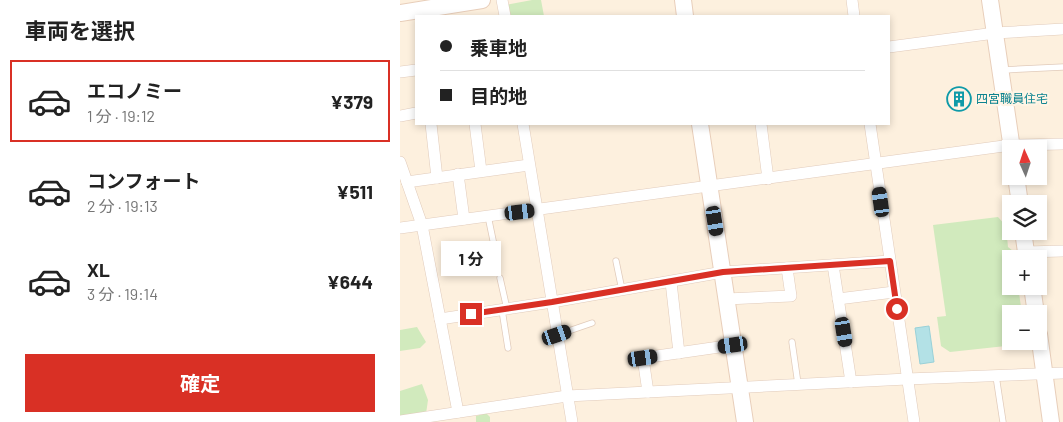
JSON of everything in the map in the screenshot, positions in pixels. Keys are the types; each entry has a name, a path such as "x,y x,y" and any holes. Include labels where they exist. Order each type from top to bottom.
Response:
{"street":[{"path":"400,13 422,5 449,11 482,0"},
{"path":"502,0 505,15"},
{"path":"683,0 685,15"},
{"path":"852,0 854,15"},
{"path":"990,0 1010,140"},
{"path":"890,48 995,33 1063,29"},
{"path":"400,72 415,70"},
{"path":"400,116 415,113"},
{"path":"431,125 437,178"},
{"path":"476,125 481,171"},
{"path":"522,125 572,422"},
{"path":"700,125 744,422"},
{"path":"761,125 768,178"},
{"path":"870,125 914,422"},
{"path":"1048,145 1063,144"},
{"path":"400,228 876,163 1002,148"},
{"path":"400,162 422,225 458,412"},
{"path":"407,182 529,165"},
{"path":"458,174 464,219"},
{"path":"1047,253 1063,251"},
{"path":"440,319 552,302 723,272 890,261"},
{"path":"834,265 851,382"},
{"path":"727,299 791,296 787,268"},
{"path":"671,282 679,352"},
{"path":"838,299 894,292"},
{"path":"648,392 643,358 733,345"},
{"path":"1041,350 1051,422"},
{"path":"400,422 567,396 907,379 1063,374"}],"lane":[{"path":"1000,70 1063,67"},
{"path":"488,216 494,245"},
{"path":"616,261 622,290"},
{"path":"500,278 508,348"},
{"path":"557,335 592,323"},
{"path":"792,342 798,384"},
{"path":"996,376 1002,422"}],"green space":[{"path":"541,0 544,15 507,15 505,5"},
{"path":"998,217 1002,222 1002,240 1007,240 1008,247 1012,250 1002,250 1002,295 1019,295 1021,305 1002,305 1002,346 950,352 941,346 937,317 946,316 933,225"},
{"path":"417,327 426,342 420,348 400,351 400,330"},
{"path":"422,384 428,400 426,414 400,418 400,391"},
{"path":"486,413 490,417 490,422 476,422 476,416"}],"water":[{"path":"929,326 934,362 920,364 915,328"}],"place":[{"name":"四宮職員住宅","path":"959,99"}],"route":[{"path":"471,314 723,272 890,261 897,309"}]}
